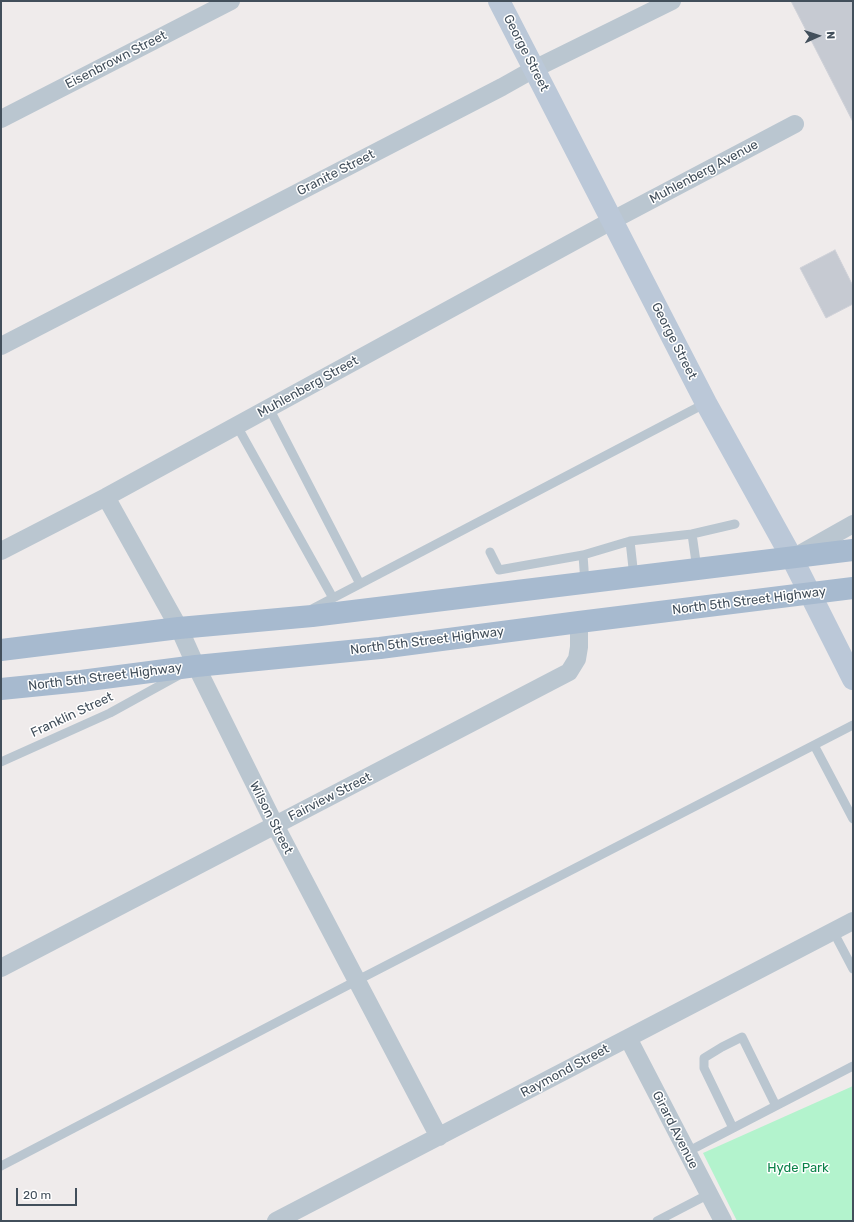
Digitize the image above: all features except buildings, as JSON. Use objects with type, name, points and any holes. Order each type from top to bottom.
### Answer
[{"type":"main road","points":[[1,650],[179,628],[295,618],[521,579],[585,583],[853,550]]},
{"type":"main road","name":"North 5th Street Highway","points":[[1,688],[81,681],[196,666],[380,648],[853,588]]},
{"type":"street","name":"Eisenbrown Street","points":[[1,119],[231,1]]},
{"type":"street","name":"George Street","points":[[499,1],[706,403],[792,558],[853,679]]},
{"type":"street","name":"Granite Street","points":[[1,346],[495,91],[534,69],[672,1]]},
{"type":"street","name":"Muhlenberg Avenue","points":[[613,220],[795,124]]},
{"type":"street","name":"Muhlenberg Street","points":[[1,551],[106,497],[613,220]]},
{"type":"street","name":"Wilson Street","points":[[106,497],[179,628],[196,666],[275,825],[439,1137]]},
{"type":"street","points":[[792,558],[853,524]]},
{"type":"street","name":"Fairview Street","points":[[1,968],[569,672],[577,660],[579,647],[579,622]]},
{"type":"street","name":"Raymond Street","points":[[276,1221],[853,920]]},
{"type":"street","name":"Girard Avenue","points":[[628,1038],[723,1221]]},
{"type":"lane","points":[[295,618],[706,403]]},
{"type":"lane","points":[[269,408],[360,584]]},
{"type":"lane","points":[[237,426],[333,598]]},
{"type":"lane","points":[[490,552],[499,570],[521,579],[583,555],[630,540],[692,534],[734,524]]},
{"type":"lane","points":[[692,534],[697,569]]},
{"type":"lane","points":[[630,540],[634,577]]},
{"type":"lane","points":[[583,555],[585,583]]},
{"type":"lane","name":"Franklin Street","points":[[1,762],[110,713],[196,666]]},
{"type":"lane","points":[[1,1166],[853,725]]},
{"type":"lane","points":[[814,745],[853,819]]},
{"type":"lane","points":[[833,931],[853,969]]},
{"type":"lane","points":[[733,1128],[704,1068],[704,1058],[722,1047],[742,1037],[776,1106]]},
{"type":"lane","points":[[687,1152],[853,1066]]},
{"type":"lane","points":[[657,1221],[709,1194]]},
{"type":"green space","name":"Hyde Park","points":[[853,1086],[853,1221],[737,1221],[703,1153]]}]
